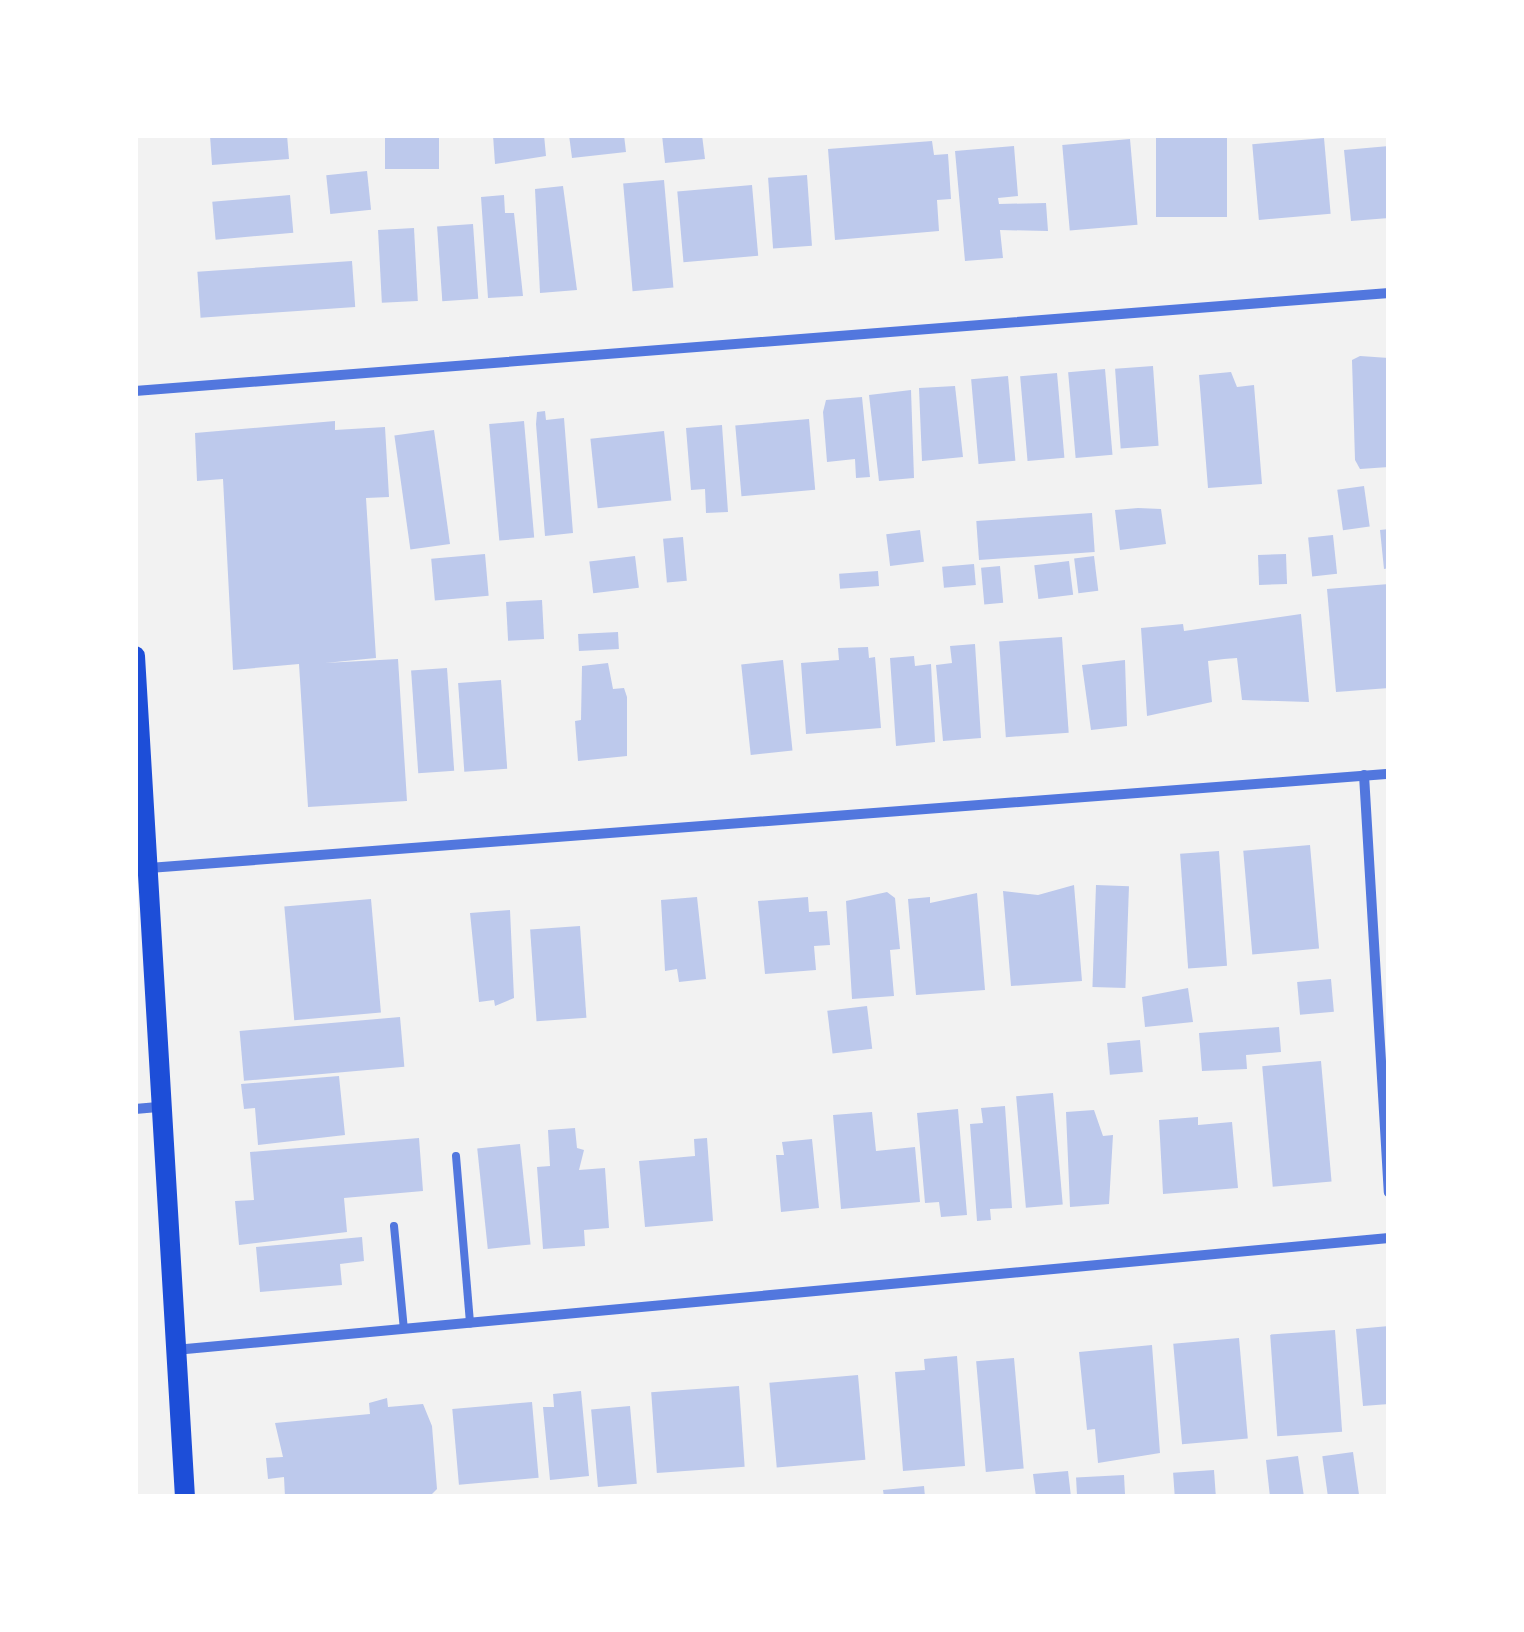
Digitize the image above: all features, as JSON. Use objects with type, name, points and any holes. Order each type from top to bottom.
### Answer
[{"type":"main road","points":[[135,656],[158,1107],[185,1497]]},
{"type":"street","points":[[135,391],[1389,293]]},
{"type":"street","points":[[148,868],[1389,774]]},
{"type":"street","points":[[1364,776],[1389,1192]]},
{"type":"street","points":[[135,1109],[158,1107]]},
{"type":"street","points":[[175,1350],[1389,1238]]},
{"type":"lane","points":[[456,1156],[470,1322]]},
{"type":"lane","points":[[394,1226],[404,1329]]},
{"type":"building","points":[[210,135],[287,135],[289,159],[212,165]]},
{"type":"building","points":[[385,135],[439,135],[439,169],[385,169]]},
{"type":"building","points":[[493,135],[544,135],[546,156],[495,164]]},
{"type":"building","points":[[569,135],[624,135],[626,152],[572,158]]},
{"type":"building","points":[[662,135],[702,135],[705,159],[665,163]]},
{"type":"building","points":[[1156,135],[1227,135],[1227,217],[1156,217]]},
{"type":"building","points":[[1324,138],[1331,214],[1259,220],[1252,144]]},
{"type":"building","points":[[1130,139],[1137,225],[1070,231],[1062,145]]},
{"type":"building","points":[[932,141],[934,155],[948,154],[951,199],[937,200],[939,231],[835,240],[828,149]]},
{"type":"building","points":[[1014,146],[1018,196],[998,198],[999,204],[1046,203],[1048,231],[1000,230],[1003,258],[965,261],[955,151]]},
{"type":"building","points":[[1389,146],[1389,218],[1351,221],[1344,150]]},
{"type":"building","points":[[367,171],[371,210],[330,214],[326,175]]},
{"type":"building","points":[[807,175],[812,246],[773,249],[768,178]]},
{"type":"building","points":[[664,180],[673,288],[633,291],[623,184]]},
{"type":"building","points":[[752,185],[758,256],[683,262],[677,192]]},
{"type":"building","points":[[563,186],[577,290],[540,293],[535,189]]},
{"type":"building","points":[[290,195],[293,233],[216,240],[212,202]]},
{"type":"building","points":[[504,195],[505,213],[514,213],[523,296],[488,298],[481,197]]},
{"type":"building","points":[[473,224],[478,299],[442,301],[437,227]]},
{"type":"building","points":[[414,228],[418,301],[382,303],[378,230]]},
{"type":"building","points":[[352,261],[355,307],[201,318],[197,272]]},
{"type":"building","points":[[1360,356],[1389,358],[1389,467],[1360,469],[1355,460],[1352,360]]},
{"type":"building","points":[[1153,366],[1159,446],[1121,448],[1115,369]]},
{"type":"building","points":[[1105,369],[1112,455],[1076,458],[1068,372]]},
{"type":"building","points":[[1231,372],[1237,387],[1254,385],[1262,484],[1208,488],[1199,375]]},
{"type":"building","points":[[1057,373],[1064,458],[1028,461],[1020,376]]},
{"type":"building","points":[[1008,376],[1015,461],[979,464],[971,379]]},
{"type":"building","points":[[955,386],[963,457],[922,461],[919,388]]},
{"type":"building","points":[[911,390],[914,478],[879,481],[869,395]]},
{"type":"building","points":[[862,397],[870,477],[856,478],[855,459],[827,462],[823,412],[826,400]]},
{"type":"building","points":[[545,411],[546,420],[564,418],[573,533],[545,536],[536,424],[537,412]]},
{"type":"building","points":[[809,419],[815,490],[741,496],[735,425]]},
{"type":"building","points":[[335,421],[335,430],[385,427],[389,497],[366,498],[376,658],[325,663],[398,659],[407,801],[308,807],[299,664],[233,670],[223,479],[197,481],[195,433]]},
{"type":"building","points":[[524,421],[534,538],[499,541],[489,424]]},
{"type":"building","points":[[722,425],[728,512],[706,513],[705,489],[691,490],[686,428]]},
{"type":"building","points":[[434,430],[450,544],[410,549],[394,436]]},
{"type":"building","points":[[664,431],[671,501],[598,508],[590,439]]},
{"type":"building","points":[[1364,486],[1370,527],[1343,530],[1337,490]]},
{"type":"building","points":[[1161,509],[1166,544],[1120,550],[1115,510]]},
{"type":"building","points":[[1092,513],[1095,552],[979,560],[976,521]]},
{"type":"building","points":[[1389,529],[1389,568],[1384,569],[1380,530]]},
{"type":"building","points":[[920,530],[924,562],[890,566],[886,534]]},
{"type":"building","points":[[1333,535],[1337,574],[1312,576],[1308,538]]},
{"type":"building","points":[[683,537],[687,581],[667,583],[663,539]]},
{"type":"building","points":[[485,554],[489,596],[435,601],[431,559]]},
{"type":"building","points":[[1286,554],[1287,584],[1259,585],[1258,555]]},
{"type":"building","points":[[635,556],[639,588],[593,593],[589,562]]},
{"type":"building","points":[[1094,556],[1098,591],[1078,593],[1074,558]]},
{"type":"building","points":[[1069,561],[1073,595],[1038,599],[1034,565]]},
{"type":"building","points":[[974,564],[976,585],[944,588],[942,567]]},
{"type":"building","points":[[1000,566],[1003,603],[984,605],[981,568]]},
{"type":"building","points":[[878,571],[879,586],[840,589],[839,574]]},
{"type":"building","points":[[1389,584],[1389,688],[1336,692],[1327,589]]},
{"type":"building","points":[[542,600],[544,639],[508,641],[506,602]]},
{"type":"building","points":[[1301,614],[1309,702],[1242,700],[1237,658],[1224,659],[1208,661],[1212,702],[1147,716],[1141,628],[1183,624],[1184,631]]},
{"type":"building","points":[[618,632],[619,649],[579,651],[578,634]]},
{"type":"building","points":[[1062,637],[1069,733],[1006,737],[999,641]]},
{"type":"building","points":[[975,644],[981,738],[943,741],[936,665],[952,663],[950,646]]},
{"type":"building","points":[[868,647],[869,658],[875,657],[881,728],[806,734],[801,663],[839,660],[838,648]]},
{"type":"building","points":[[914,656],[915,666],[931,664],[935,742],[896,746],[890,658]]},
{"type":"building","points":[[783,660],[793,751],[751,755],[741,664]]},
{"type":"building","points":[[1125,660],[1127,726],[1091,730],[1082,665]]},
{"type":"building","points":[[608,663],[613,689],[624,688],[627,697],[627,756],[578,761],[575,721],[581,720],[582,666]]},
{"type":"building","points":[[447,668],[454,771],[418,773],[411,671]]},
{"type":"building","points":[[501,680],[507,769],[464,772],[458,683]]},
{"type":"building","points":[[1310,845],[1319,949],[1252,954],[1243,851]]},
{"type":"building","points":[[1219,851],[1227,966],[1188,968],[1180,854]]},
{"type":"building","points":[[1074,885],[1082,981],[1011,986],[1003,891],[1038,895]]},
{"type":"building","points":[[1096,885],[1129,886],[1125,988],[1092,987]]},
{"type":"building","points":[[887,892],[895,898],[900,949],[890,950],[894,996],[852,999],[846,901]]},
{"type":"building","points":[[977,893],[985,990],[916,995],[908,899],[930,897],[930,903]]},
{"type":"building","points":[[697,897],[706,979],[679,982],[677,969],[665,971],[661,900]]},
{"type":"building","points":[[808,897],[809,912],[827,911],[830,945],[814,946],[816,970],[765,974],[758,901]]},
{"type":"building","points":[[371,899],[381,1013],[294,1020],[284,907]]},
{"type":"building","points":[[510,910],[514,998],[495,1006],[494,1000],[479,1002],[470,913]]},
{"type":"building","points":[[580,926],[586,1018],[537,1021],[530,929]]},
{"type":"building","points":[[1331,979],[1334,1012],[1300,1015],[1297,982]]},
{"type":"building","points":[[1188,988],[1193,1022],[1145,1027],[1142,997]]},
{"type":"building","points":[[867,1006],[872,1049],[833,1054],[827,1011]]},
{"type":"building","points":[[400,1017],[404,1067],[244,1081],[240,1031]]},
{"type":"building","points":[[1279,1027],[1281,1052],[1246,1055],[1247,1069],[1202,1071],[1199,1033]]},
{"type":"building","points":[[1140,1040],[1143,1072],[1110,1075],[1107,1043]]},
{"type":"building","points":[[1321,1061],[1332,1182],[1273,1187],[1262,1066]]},
{"type":"building","points":[[339,1076],[345,1135],[258,1145],[255,1108],[244,1109],[241,1084]]},
{"type":"building","points":[[1053,1093],[1063,1205],[1026,1208],[1016,1096]]},
{"type":"building","points":[[1005,1106],[1012,1208],[990,1209],[991,1220],[977,1221],[970,1124],[983,1123],[981,1108]]},
{"type":"building","points":[[958,1109],[967,1215],[941,1217],[939,1202],[925,1203],[917,1113]]},
{"type":"building","points":[[1094,1110],[1103,1136],[1113,1135],[1109,1204],[1070,1207],[1066,1112]]},
{"type":"building","points":[[872,1112],[876,1151],[915,1147],[920,1202],[841,1209],[833,1115]]},
{"type":"building","points":[[1198,1117],[1198,1125],[1232,1122],[1238,1188],[1163,1194],[1159,1120]]},
{"type":"building","points":[[575,1128],[577,1148],[584,1150],[579,1170],[605,1168],[609,1228],[584,1230],[585,1246],[543,1249],[537,1167],[550,1166],[548,1130]]},
{"type":"building","points":[[419,1138],[423,1191],[344,1198],[347,1232],[239,1245],[235,1201],[254,1200],[250,1152]]},
{"type":"building","points":[[707,1138],[713,1221],[645,1227],[639,1161],[695,1156],[694,1139]]},
{"type":"building","points":[[812,1139],[819,1208],[781,1212],[776,1155],[784,1155],[782,1142]]},
{"type":"building","points":[[520,1144],[531,1244],[488,1249],[477,1148]]},
{"type":"building","points":[[362,1237],[364,1261],[340,1264],[342,1285],[260,1292],[256,1247]]},
{"type":"building","points":[[1389,1326],[1389,1404],[1363,1406],[1356,1329]]},
{"type":"building","points":[[1335,1330],[1342,1432],[1277,1436],[1270,1335]]},
{"type":"building","points":[[1239,1338],[1248,1439],[1182,1444],[1173,1344]]},
{"type":"building","points":[[1152,1345],[1160,1453],[1098,1463],[1095,1429],[1087,1430],[1079,1352]]},
{"type":"building","points":[[957,1356],[965,1466],[903,1471],[895,1372],[925,1370],[924,1359]]},
{"type":"building","points":[[1014,1358],[1024,1469],[986,1472],[976,1361]]},
{"type":"building","points":[[858,1375],[865,1460],[777,1467],[769,1383]]},
{"type":"building","points":[[739,1386],[745,1467],[657,1473],[651,1392]]},
{"type":"building","points":[[581,1391],[589,1476],[550,1480],[543,1407],[554,1407],[553,1394]]},
{"type":"building","points":[[387,1398],[388,1407],[423,1404],[432,1426],[437,1489],[429,1497],[285,1497],[284,1477],[268,1479],[266,1458],[283,1457],[275,1423],[370,1414],[369,1403]]},
{"type":"building","points":[[532,1402],[539,1478],[459,1485],[452,1409]]},
{"type":"building","points":[[630,1406],[637,1484],[598,1487],[591,1409]]},
{"type":"building","points":[[1353,1452],[1359,1497],[1328,1497],[1322,1456]]},
{"type":"building","points":[[1298,1456],[1304,1497],[1270,1497],[1266,1460]]},
{"type":"building","points":[[1214,1470],[1216,1497],[1175,1497],[1173,1473]]},
{"type":"building","points":[[1068,1471],[1071,1497],[1036,1497],[1033,1474]]},
{"type":"building","points":[[1124,1475],[1125,1497],[1077,1497],[1076,1478]]},
{"type":"building","points":[[924,1486],[925,1497],[884,1497],[883,1490]]}]
